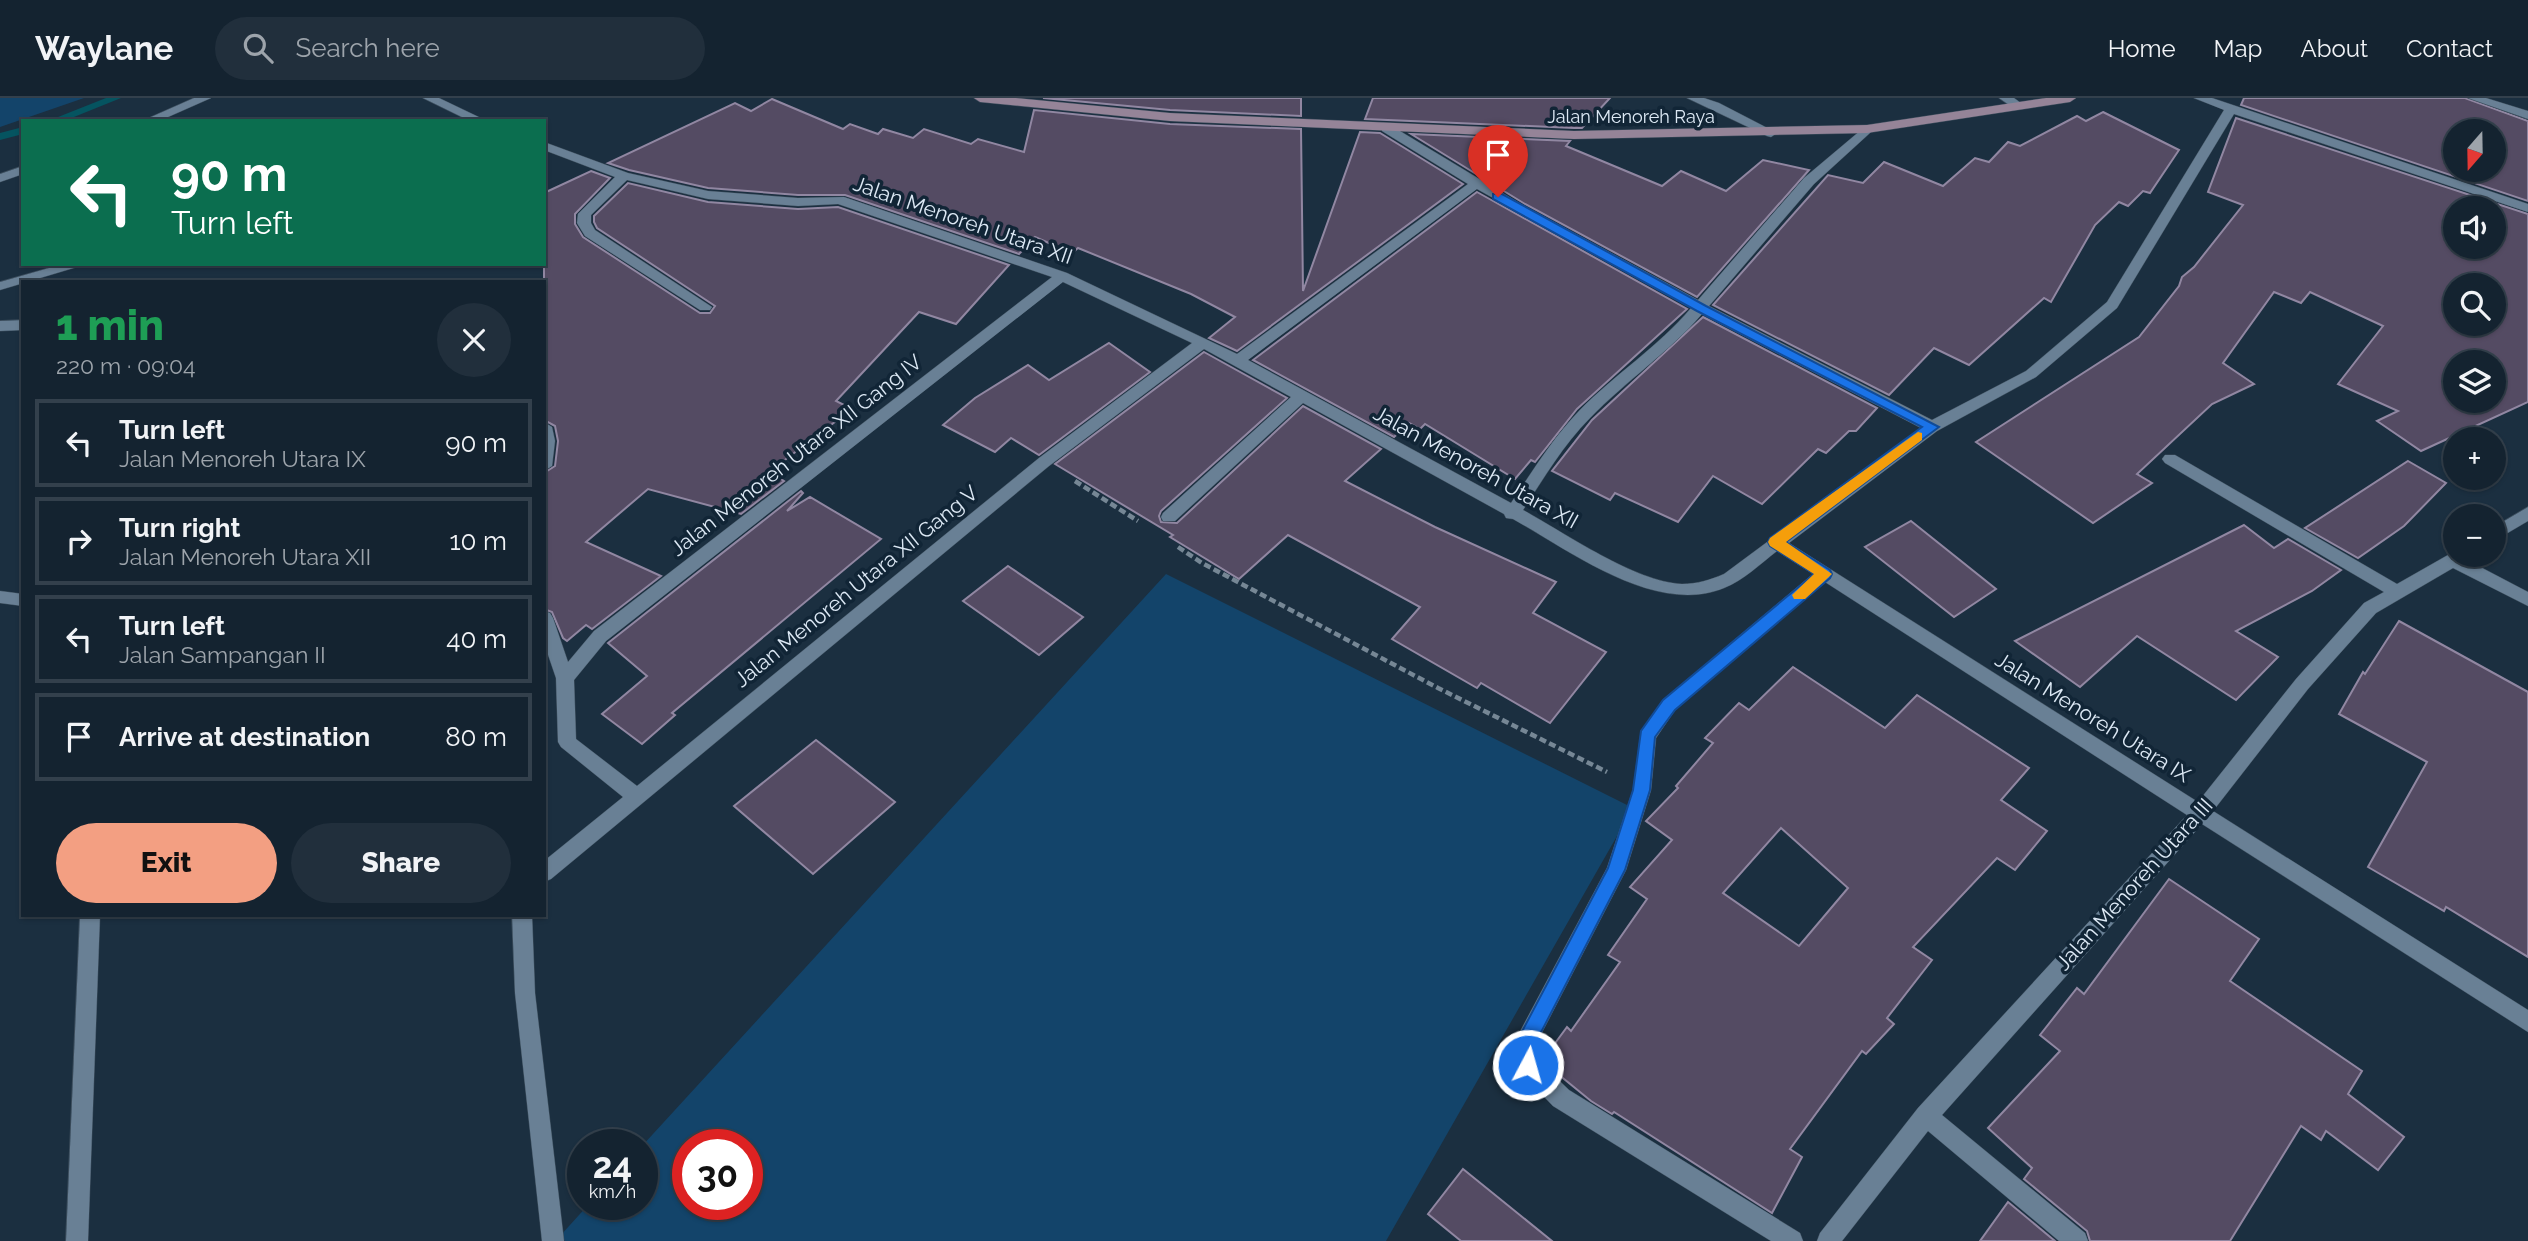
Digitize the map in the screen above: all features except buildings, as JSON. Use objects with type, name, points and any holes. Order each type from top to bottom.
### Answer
[{"type":"main road","name":"Jalan Menoreh Raya","points":[[980,98],[1170,117],[1574,135],[1867,129],[2070,98]]},
{"type":"street","points":[[153,119],[205,98]]},
{"type":"street","points":[[429,98],[476,119]]},
{"type":"street","points":[[1693,98],[1770,133]]},
{"type":"street","points":[[2005,98],[2020,106]]},
{"type":"street","points":[[2200,98],[2528,208]]},
{"type":"street","points":[[2474,98],[2528,115]]},
{"type":"street","name":"Jalan Menoreh Utara XII","points":[[546,147],[624,176],[708,195],[798,202],[839,200],[1062,276],[1203,342],[1512,514],[1628,575],[1659,588],[1708,590],[1730,578],[1932,427],[2031,374],[2112,305],[2231,108]]},
{"type":"street","points":[[1386,128],[1475,184],[1701,309],[1932,427]]},
{"type":"street","points":[[1512,514],[1555,449],[1585,414],[1676,335],[1809,181],[1867,129]]},
{"type":"street","points":[[0,178],[21,171]]},
{"type":"street","points":[[624,176],[585,214],[584,223],[590,233],[705,307]]},
{"type":"street","points":[[1238,361],[1290,319],[1380,252],[1432,219],[1475,184]]},
{"type":"street","points":[[22,280],[73,266]]},
{"type":"street","name":"Jalan Menoreh Utara XII Gang IV","points":[[565,678],[600,636],[1062,276]]},
{"type":"street","points":[[0,286],[21,280]]},
{"type":"street","points":[[0,326],[21,326]]},
{"type":"street","name":"Jalan Menoreh Utara XII Gang V","points":[[546,871],[1044,462],[1203,342]]},
{"type":"street","points":[[1169,517],[1301,397]]},
{"type":"street","points":[[2170,458],[2397,592]]},
{"type":"street","points":[[2506,527],[2528,513]]},
{"type":"street","name":"Jalan Menoreh Utara IX","points":[[1775,542],[2528,1022]]},
{"type":"street","name":"Jalan Menoreh Utara III","points":[[1828,1241],[1926,1116],[2201,812],[2302,684],[2370,608],[2443,566]]},
{"type":"street","points":[[2473,567],[2528,600]]},
{"type":"street","points":[[1792,1241],[1561,1098],[1528,1065],[1526,1041],[1616,870],[1642,790],[1647,736],[1669,705],[1825,574]]},
{"type":"street","points":[[0,597],[21,600]]},
{"type":"street","points":[[546,624],[565,678],[568,742],[636,796]]},
{"type":"street","points":[[77,1241],[90,917]]},
{"type":"street","points":[[522,917],[525,993],[553,1241]]},
{"type":"street","points":[[1926,1116],[2077,1241]]},
{"type":"path","points":[[1044,462],[1147,527]]},
{"type":"path","points":[[1169,542],[1202,563],[1426,682],[1642,790]]},
{"type":"shaded area","points":[[0,98],[84,98],[21,119],[0,127]]},
{"type":"shaded area","points":[[1166,574],[1633,808],[1386,1241],[565,1241],[560,1236],[574,1220],[658,1220],[658,1129]]},
{"type":"waterway","points":[[58,119],[116,98]]},
{"type":"waterway","points":[[0,137],[21,131]]},
{"type":"slow traffic","points":[[1800,595],[1825,574],[1775,542],[1918,437]]},
{"type":"route","points":[[1498,197],[1701,309],[1932,427],[1775,542],[1825,574],[1669,705],[1647,736],[1642,790],[1616,870],[1526,1041],[1528,1065]]}]
